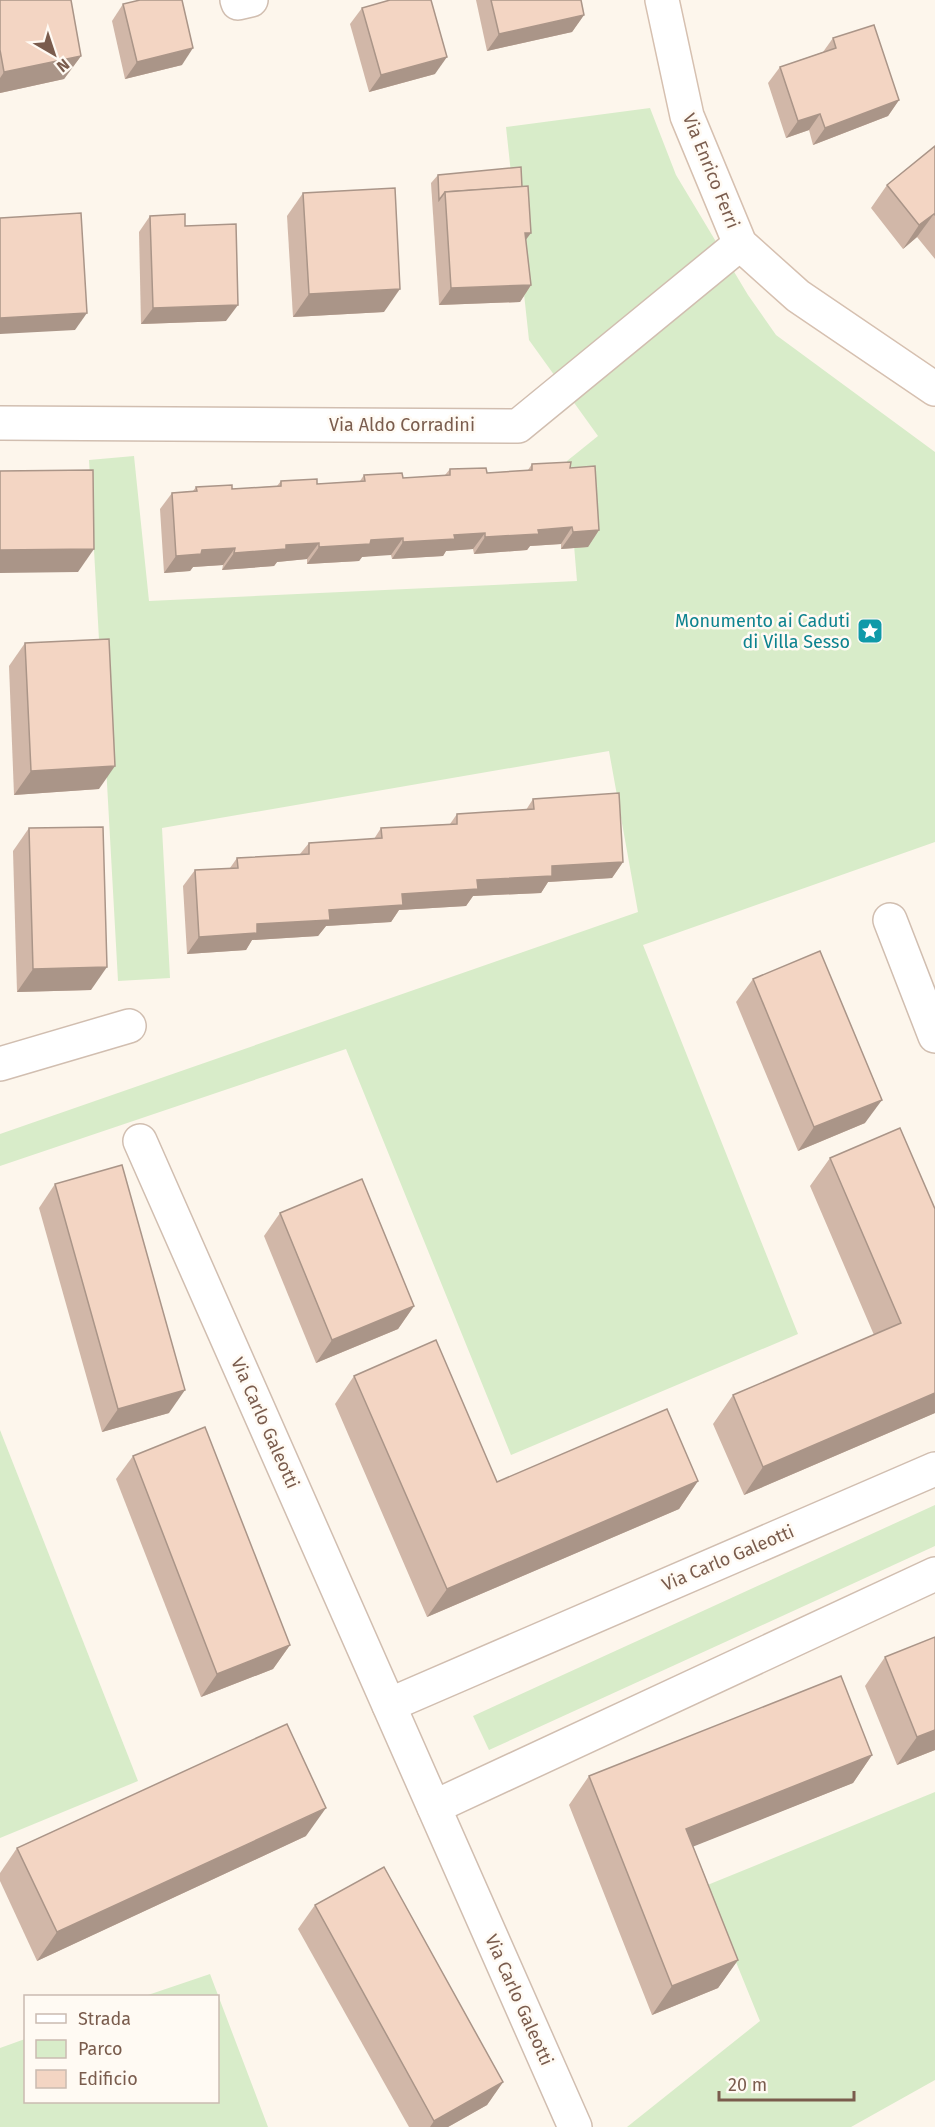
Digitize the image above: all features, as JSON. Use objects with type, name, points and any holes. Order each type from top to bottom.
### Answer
[{"type":"street","points":[[237,0],[238,3],[251,0]]},
{"type":"street","name":"Via Enrico Ferri","points":[[662,0],[687,116],[740,244],[798,296],[935,389]]},
{"type":"street","name":"Via Aldo Corradini","points":[[0,423],[518,426],[740,244]]},
{"type":"street","points":[[890,920],[935,1036]]},
{"type":"street","points":[[0,1064],[129,1026]]},
{"type":"street","name":"Via Carlo Galeotti","points":[[140,1141],[575,2127]]},
{"type":"street","name":"Via Carlo Galeotti","points":[[389,1705],[935,1469]]},
{"type":"street","points":[[434,1808],[935,1574]]},
{"type":"green space","points":[[650,108],[676,175],[748,295],[776,335],[935,452],[935,842],[643,945],[798,1334],[511,1455],[346,1049],[0,1166],[0,1134],[638,912],[609,751],[162,828],[170,978],[118,981],[89,460],[134,456],[149,601],[577,581],[567,461],[598,436],[529,340],[506,127]]},
{"type":"green space","points":[[0,1430],[138,1781],[0,1838]]},
{"type":"green space","points":[[935,1505],[935,1546],[489,1750],[473,1716]]},
{"type":"green space","points":[[935,1792],[935,2080],[851,2127],[627,2127],[760,2021],[705,1886]]},
{"type":"green space","points":[[210,1974],[218,1995],[148,1995]]},
{"type":"green space","points":[[219,1998],[268,2127],[0,2127],[0,2048],[24,2039],[24,2103],[219,2103]]},
{"type":"building","points":[[0,0],[71,0],[81,56],[4,72],[0,50]]},
{"type":"building","points":[[140,0],[182,0],[193,48],[137,62],[123,4]]},
{"type":"building","points":[[390,0],[431,0],[447,57],[381,75],[362,8]]},
{"type":"building","points":[[491,0],[581,0],[584,15],[499,34]]},
{"type":"building","points":[[874,25],[899,100],[825,128],[820,114],[798,121],[780,67],[836,48],[833,38]]},
{"type":"building","points":[[935,146],[935,215],[919,225],[887,185]]},
{"type":"building","points":[[521,167],[522,187],[445,192],[439,200],[438,175]]},
{"type":"building","points":[[528,186],[531,233],[525,233],[531,285],[451,288],[445,192]]},
{"type":"building","points":[[395,188],[400,289],[309,294],[303,193]]},
{"type":"building","points":[[81,213],[87,313],[0,318],[0,218]]},
{"type":"building","points":[[185,214],[185,226],[236,224],[238,305],[153,308],[150,216]]},
{"type":"building","points":[[571,462],[570,468],[595,466],[599,530],[573,532],[572,527],[538,530],[539,534],[485,537],[485,533],[454,535],[455,539],[403,542],[403,538],[371,540],[370,544],[319,547],[319,543],[286,545],[286,549],[234,553],[235,548],[202,550],[201,554],[176,556],[172,493],[197,491],[196,487],[232,485],[232,489],[281,486],[281,481],[317,479],[317,484],[365,481],[364,475],[402,473],[403,478],[450,475],[450,469],[486,468],[487,473],[532,470],[532,464]]},
{"type":"building","points":[[93,470],[94,549],[0,550],[0,471]]},
{"type":"building","points":[[109,639],[115,766],[31,771],[25,643]]},
{"type":"building","points":[[619,793],[623,862],[552,866],[552,876],[477,880],[478,889],[402,894],[403,905],[329,910],[330,920],[257,924],[257,933],[199,937],[195,870],[238,868],[237,858],[309,854],[309,843],[382,838],[381,828],[457,824],[457,814],[534,809],[533,799]]},
{"type":"building","points":[[103,827],[107,967],[33,969],[29,828]]},
{"type":"building","points":[[820,951],[882,1100],[814,1127],[753,979]]},
{"type":"building","points":[[900,1128],[935,1209],[935,1393],[763,1467],[733,1395],[901,1323],[830,1158]]},
{"type":"building","points":[[122,1165],[185,1390],[118,1409],[55,1184]]},
{"type":"building","points":[[362,1179],[414,1306],[332,1340],[280,1213]]},
{"type":"building","points":[[436,1340],[497,1482],[667,1409],[698,1481],[447,1589],[354,1376]]},
{"type":"building","points":[[205,1427],[290,1645],[217,1674],[133,1456]]},
{"type":"building","points":[[935,1637],[935,1730],[917,1737],[885,1657]]},
{"type":"building","points":[[841,1676],[872,1755],[686,1829],[738,1960],[672,1986],[589,1776]]},
{"type":"building","points":[[287,1724],[326,1808],[57,1932],[17,1848]]},
{"type":"building","points":[[384,1867],[503,2082],[434,2121],[315,1905]]},
{"type":"place","name":"Monumento ai Caduti di Villa Sesso","points":[[870,631]]}]
